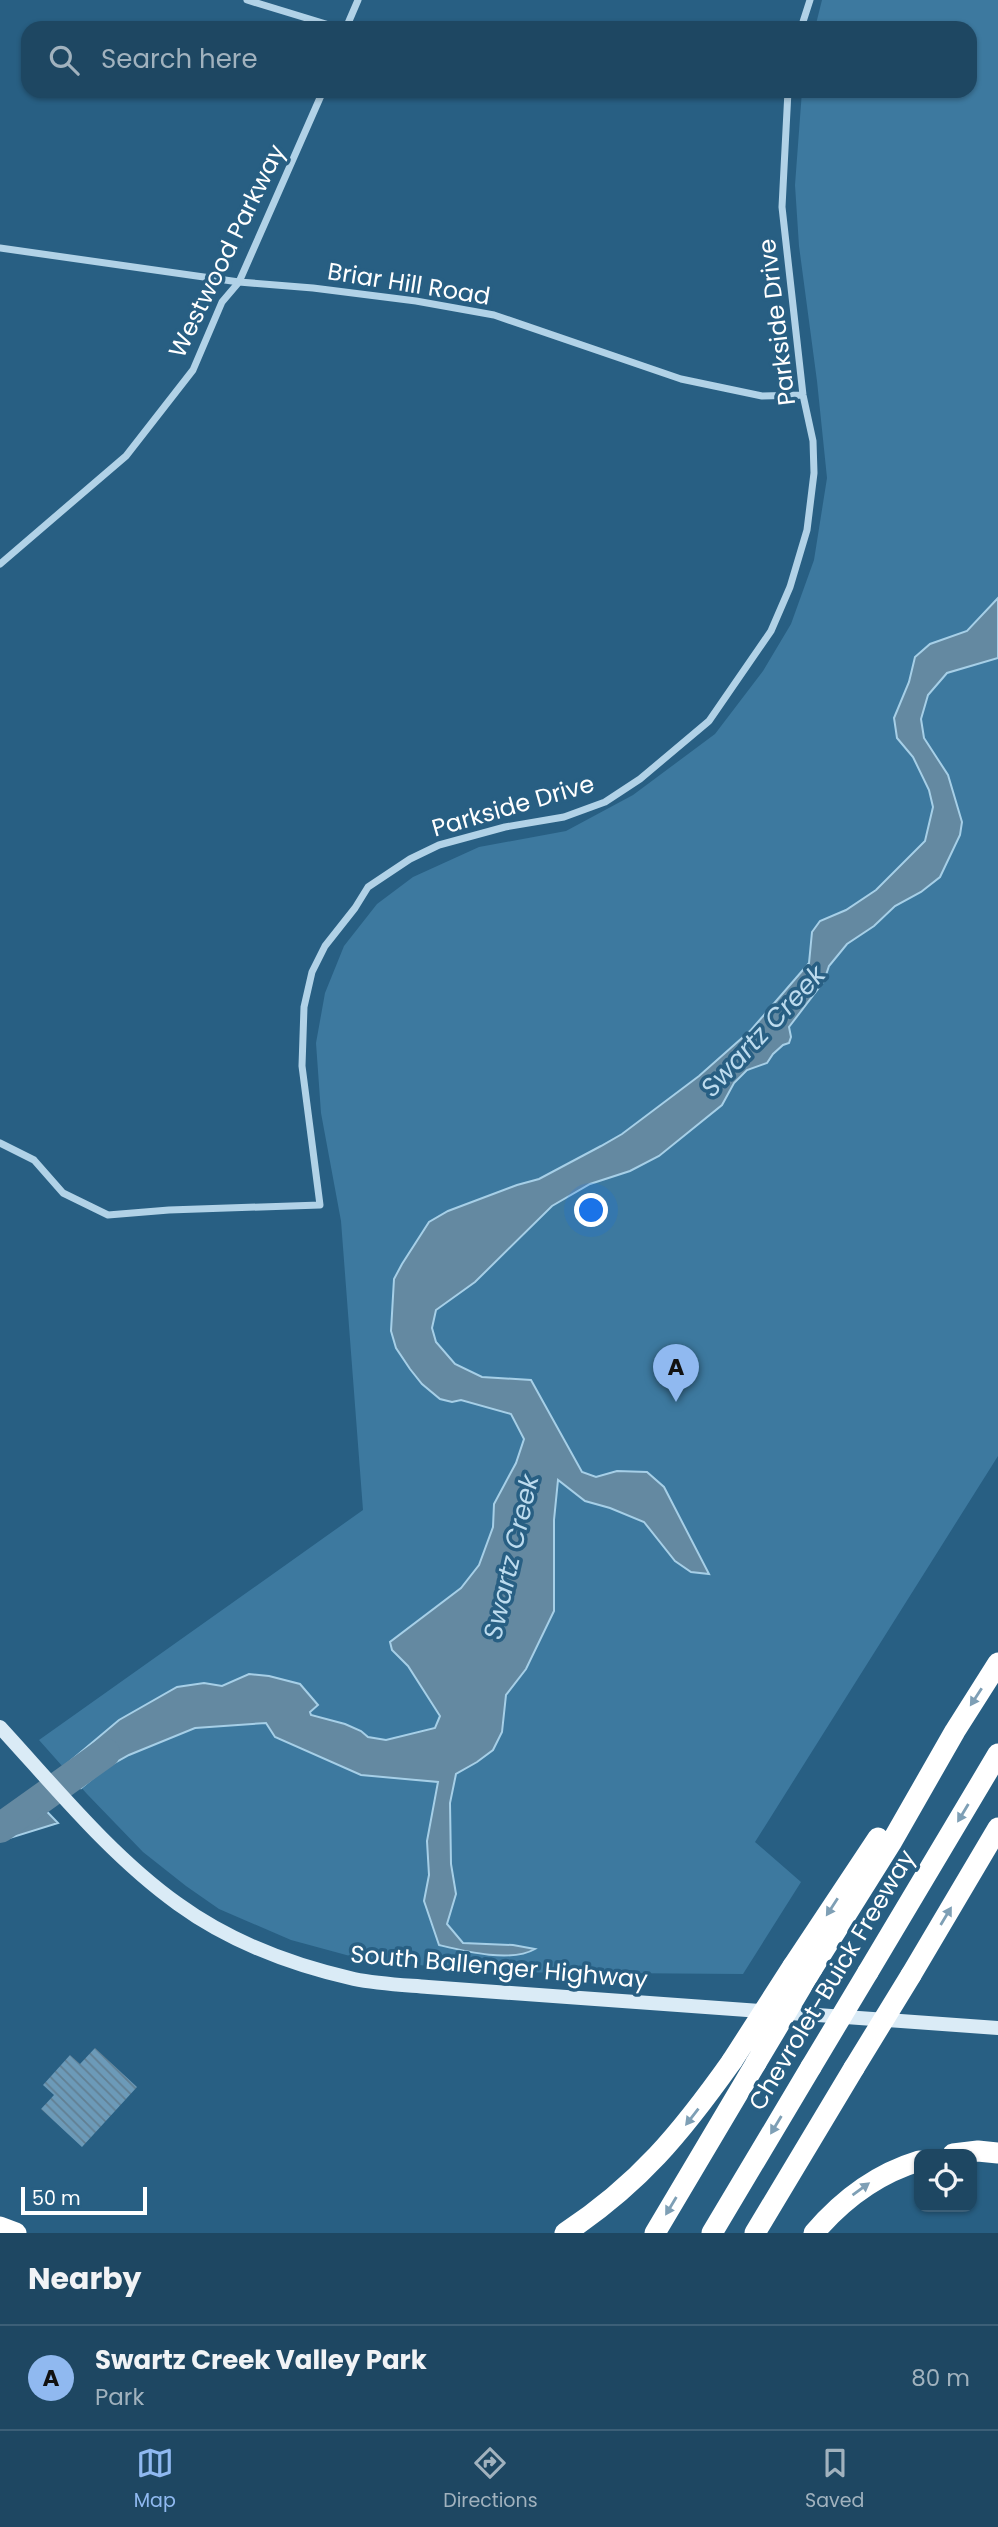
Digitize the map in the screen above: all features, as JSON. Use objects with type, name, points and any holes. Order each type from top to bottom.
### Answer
[{"type":"highway","points":[[655,2233],[756,2063],[803,1968],[890,1820],[955,1731],[998,1663]]},
{"type":"highway","name":"Chevrolet-Buick Freeway","points":[[712,2233],[998,1755]]},
{"type":"highway","points":[[755,2233],[998,1828]]},
{"type":"highway","points":[[565,2233],[594,2214],[666,2148],[803,1968]]},
{"type":"highway","points":[[977,2151],[998,2153]]},
{"type":"highway","points":[[814,2233],[842,2204],[866,2185],[914,2163]]},
{"type":"highway","points":[[0,2227],[16,2233]]},
{"type":"street","points":[[247,0],[316,21]]},
{"type":"street","points":[[349,21],[358,0]]},
{"type":"street","points":[[803,21],[810,0]]},
{"type":"street","name":"Westwood Parkway","points":[[0,564],[126,456],[193,370],[222,302],[239,282],[320,98]]},
{"type":"street","name":"Parkside Drive","points":[[0,1143],[34,1160],[63,1193],[108,1215],[169,1210],[320,1205],[302,1066],[304,1007],[312,972],[325,946],[368,887],[410,859],[439,845],[505,827],[564,817],[605,803],[640,779],[709,721],[771,631],[790,587],[802,548],[812,499],[813,441],[803,395],[782,207],[788,98]]},
{"type":"street","name":"Briar Hill Road","points":[[0,248],[239,282],[351,293],[494,315],[681,379],[762,396],[803,395]]},
{"type":"street","name":"South Ballenger Highway","points":[[0,1727],[138,1871],[178,1904],[233,1938],[302,1965],[355,1979],[428,1987],[998,2028]]},
{"type":"shaded area","points":[[822,0],[998,0],[998,1456],[755,1842],[801,1882],[743,1974],[487,1972],[361,1959],[291,1940],[219,1909],[143,1852],[39,1740],[363,1510],[341,1221],[321,1113],[316,1043],[325,993],[344,946],[377,904],[413,877],[479,847],[566,831],[633,795],[715,734],[763,671],[791,624],[814,560],[827,478],[799,246],[795,185],[801,98],[977,98],[977,21],[817,21]]},
{"type":"water","points":[[998,598],[998,658],[947,673],[928,695],[921,719],[924,738],[948,775],[962,822],[960,835],[940,877],[921,892],[895,906],[874,926],[847,944],[829,966],[824,981],[789,1027],[789,1043],[773,1054],[767,1063],[747,1070],[734,1083],[722,1105],[659,1156],[630,1171],[590,1184],[552,1206],[475,1282],[436,1310],[432,1328],[436,1342],[455,1364],[482,1377],[531,1380],[582,1472],[596,1477],[617,1471],[647,1472],[664,1487],[709,1574],[691,1572],[675,1561],[644,1522],[585,1501],[558,1480],[554,1520],[554,1611],[526,1669],[506,1695],[502,1732],[493,1750],[456,1774],[450,1803],[451,1864],[456,1894],[447,1924],[463,1943],[513,1945],[535,1949],[525,1953],[501,1955],[474,1953],[439,1945],[424,1901],[429,1875],[427,1841],[438,1782],[361,1775],[275,1737],[266,1723],[195,1728],[129,1755],[104,1769],[81,1788],[63,1767],[119,1720],[177,1687],[204,1683],[222,1686],[249,1674],[300,1684],[318,1705],[310,1712],[311,1715],[345,1724],[368,1737],[386,1740],[435,1728],[440,1716],[408,1666],[392,1650],[390,1642],[461,1588],[479,1565],[493,1527],[494,1504],[516,1463],[524,1439],[511,1414],[461,1400],[452,1402],[440,1399],[422,1384],[396,1348],[391,1331],[394,1279],[429,1222],[448,1211],[539,1179],[601,1146],[622,1134],[699,1076],[751,1030],[809,963],[812,932],[820,921],[846,910],[876,890],[925,841],[933,807],[929,790],[913,757],[897,738],[894,718],[909,682],[915,657],[930,644],[967,631]]},
{"type":"water","points":[[30,1794],[58,1823],[0,1841],[0,1812]]},
{"type":"building","points":[[95,2048],[137,2087],[82,2147],[41,2109],[54,2095],[43,2085],[70,2055],[80,2064]]},
{"type":"waterway","name":"Swartz Creek","points":[[0,1828],[105,1753]]},
{"type":"place","name":"Swartz Creek Valley Park","points":[[676,1402]]}]
